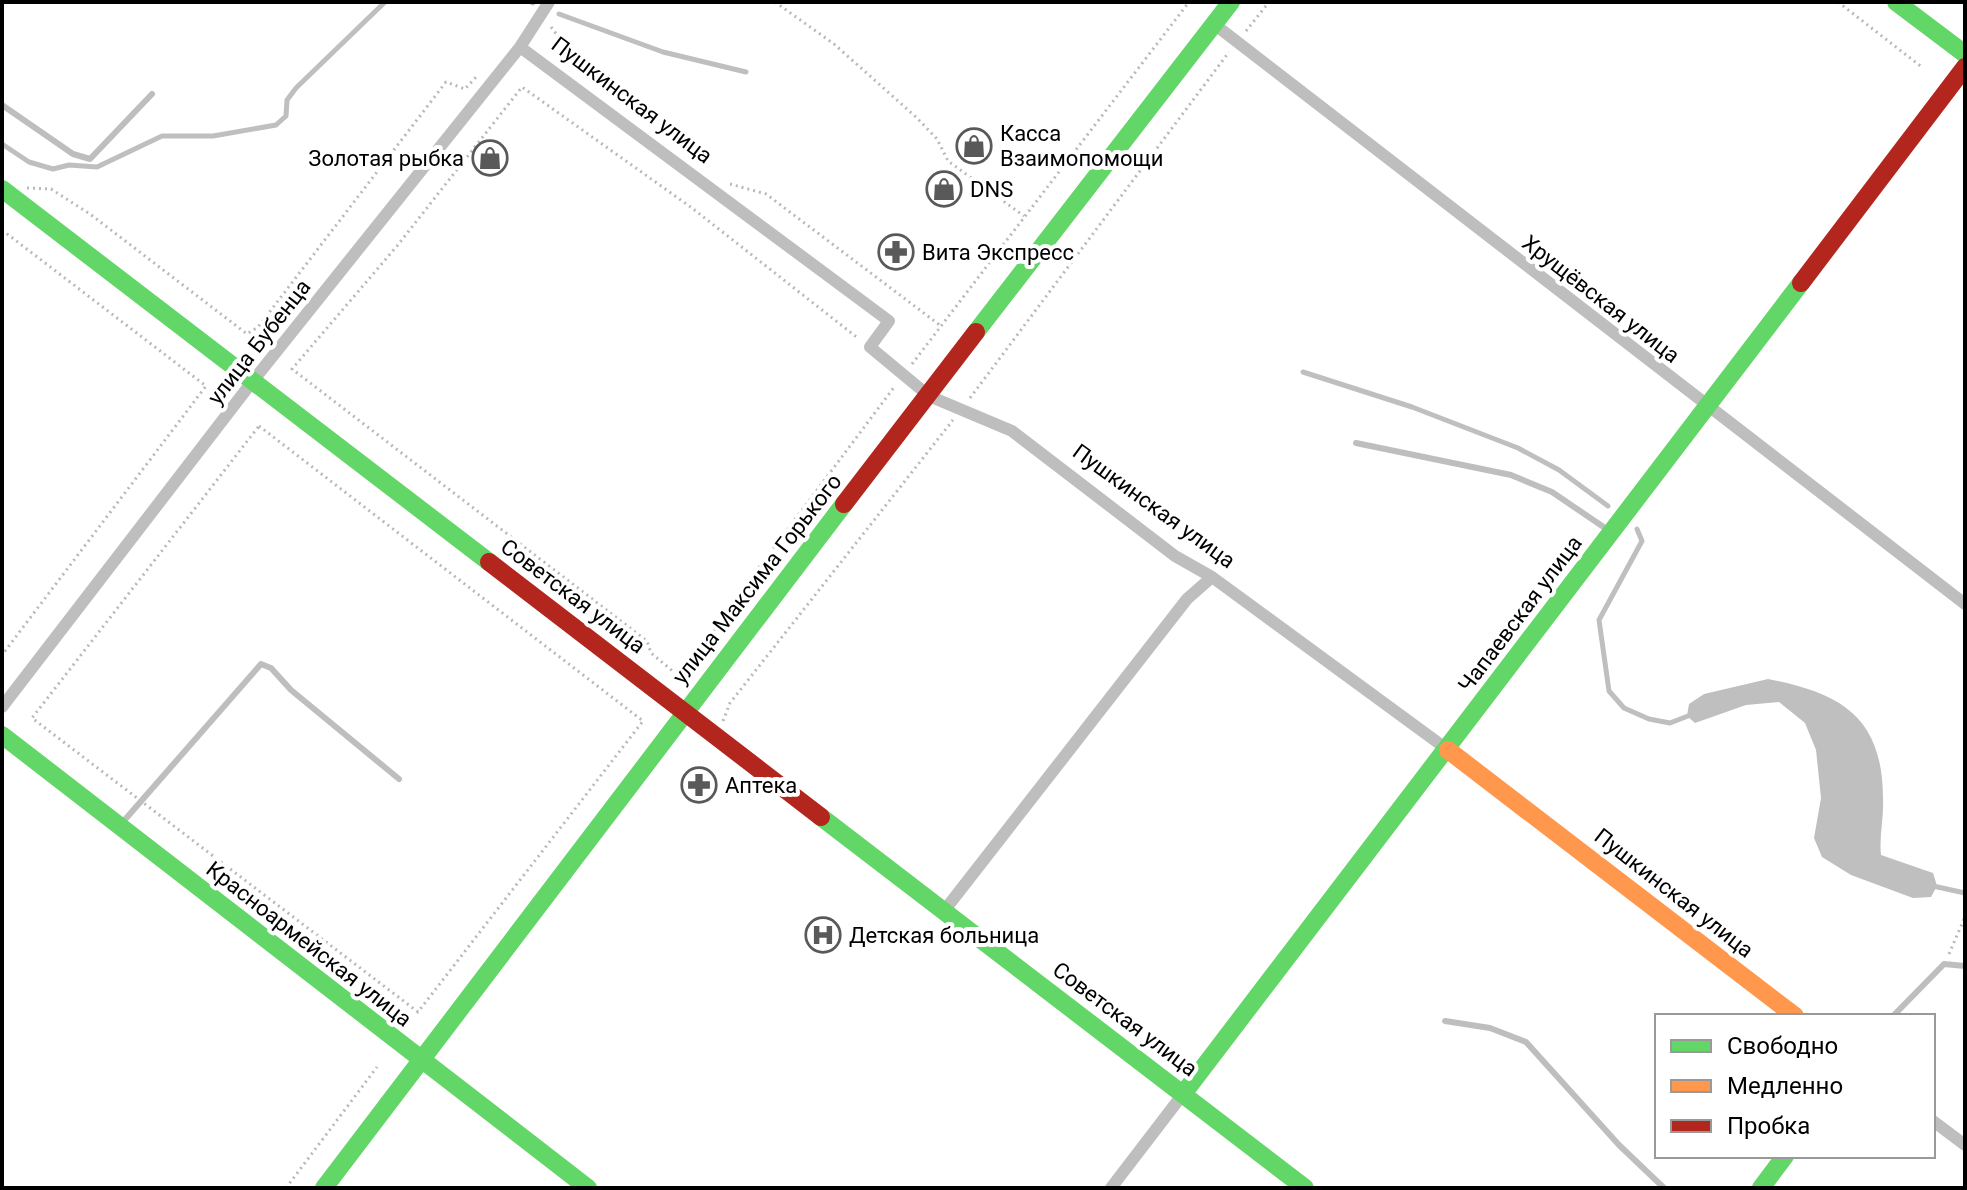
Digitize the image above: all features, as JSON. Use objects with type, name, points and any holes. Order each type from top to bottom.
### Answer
[{"type":"main road","name":"улица Максима Горького","points":[[324,1188],[684,711],[1231,2]]},
{"type":"main road","points":[[1896,2],[1965,54]]},
{"type":"main road","name":"Чапаевская улица","points":[[1183,1094],[1448,750],[1965,67]]},
{"type":"main road","name":"Советская улица","points":[[9,188],[252,382],[1305,1188]]},
{"type":"main road","name":"Красноармейская улица","points":[[2,735],[588,1188]]},
{"type":"main road","name":"Пушкинская улица","points":[[1448,750],[1792,1014]]},
{"type":"main road","points":[[1761,1188],[1784,1158]]},
{"type":"street","name":"улица Бубенца","points":[[2,707],[252,382],[520,47],[549,2]]},
{"type":"street","name":"Хрущёвская улица","points":[[1214,24],[1965,604]]},
{"type":"street","name":"Пушкинская улица","points":[[520,47],[889,321],[870,347],[929,396],[1012,431],[1175,556],[1212,577],[1448,750]]},
{"type":"street","points":[[944,911],[1187,599],[1212,577]]},
{"type":"street","name":"Чапаевская улица","points":[[1111,1188],[1183,1094]]},
{"type":"street","points":[[1935,1122],[1965,1145]]},
{"type":"lane","points":[[2,105],[73,154],[90,159],[152,94]]},
{"type":"lane","points":[[1356,443],[1511,475],[1552,492],[1611,532]]},
{"type":"lane","points":[[120,826],[261,664],[271,668],[291,690],[399,779]]},
{"type":"lane","points":[[1895,1014],[1944,964],[1965,966]]},
{"type":"lane","points":[[1445,1021],[1490,1028],[1526,1042],[1619,1145],[1664,1188]]},
{"type":"path","points":[[775,2],[834,44],[916,117],[937,139],[948,161],[1025,217]]},
{"type":"path","points":[[715,643],[715,626],[1189,2]]},
{"type":"path","points":[[714,734],[729,713],[730,703],[961,410],[1269,2]]},
{"type":"path","points":[[1838,2],[1923,68]]},
{"type":"path","points":[[546,19],[559,41],[597,86]]},
{"type":"path","points":[[9,188],[51,189],[90,214],[247,334],[258,327],[446,82],[465,89],[484,69]]},
{"type":"path","points":[[697,667],[688,679],[678,679],[651,653],[647,641],[292,369],[397,246],[522,87],[692,208],[870,347]]},
{"type":"path","points":[[730,184],[766,194],[941,326]]},
{"type":"path","points":[[2,230],[206,386],[2,655]]},
{"type":"path","points":[[418,1012],[643,721]]},
{"type":"path","points":[[1944,964],[1965,917]]},
{"type":"path","points":[[286,1188],[377,1067]]},
{"type":"shaded area","points":[[1768,679],[1817,692],[1853,714],[1866,729],[1881,771],[1881,855],[1933,873],[1937,886],[1931,897],[1913,898],[1851,875],[1822,857],[1814,838],[1821,798],[1816,750],[1805,723],[1779,702],[1746,705],[1695,723],[1687,716],[1689,704],[1704,694]]},
{"type":"waterway","points":[[2,144],[29,162],[53,169],[69,165],[97,167],[162,136],[213,136],[276,125],[286,116],[287,100],[296,88],[385,2]]},
{"type":"waterway","points":[[559,14],[663,52],[746,72]]},
{"type":"waterway","points":[[1303,372],[1412,407],[1518,448],[1559,470],[1608,506]]},
{"type":"waterway","points":[[1637,529],[1642,541],[1599,620],[1609,691],[1624,708],[1649,719],[1670,723],[1693,714]]},
{"type":"waterway","points":[[1933,886],[1965,893]]},
{"type":"traffic: fast","points":[[976,332],[1231,2]]},
{"type":"traffic: fast","points":[[1896,2],[1965,54]]},
{"type":"traffic: fast","points":[[2,189],[489,562]]},
{"type":"traffic: fast","points":[[1183,1094],[1801,283]]},
{"type":"traffic: fast","points":[[324,1188],[844,504]]},
{"type":"traffic: fast","points":[[2,735],[588,1188]]},
{"type":"traffic: fast","points":[[821,817],[1305,1188]]},
{"type":"traffic: fast","points":[[1761,1188],[1784,1158]]},
{"type":"traffic: slow","points":[[1448,750],[1792,1014]]},
{"type":"traffic: jam","points":[[1801,283],[1965,67]]},
{"type":"traffic: jam","points":[[844,504],[976,332]]},
{"type":"traffic: jam","points":[[489,562],[821,817]]},
{"type":"place","name":"Касса Взаимопомощи","points":[[974,146]]},
{"type":"place","name":"Золотая рыбка","points":[[490,158]]},
{"type":"place","name":"DNS","points":[[944,189]]},
{"type":"place","name":"Вита Экспресс","points":[[896,252]]},
{"type":"place","name":"Аптека","points":[[699,785]]},
{"type":"place","name":"Детская больница","points":[[823,935]]}]
